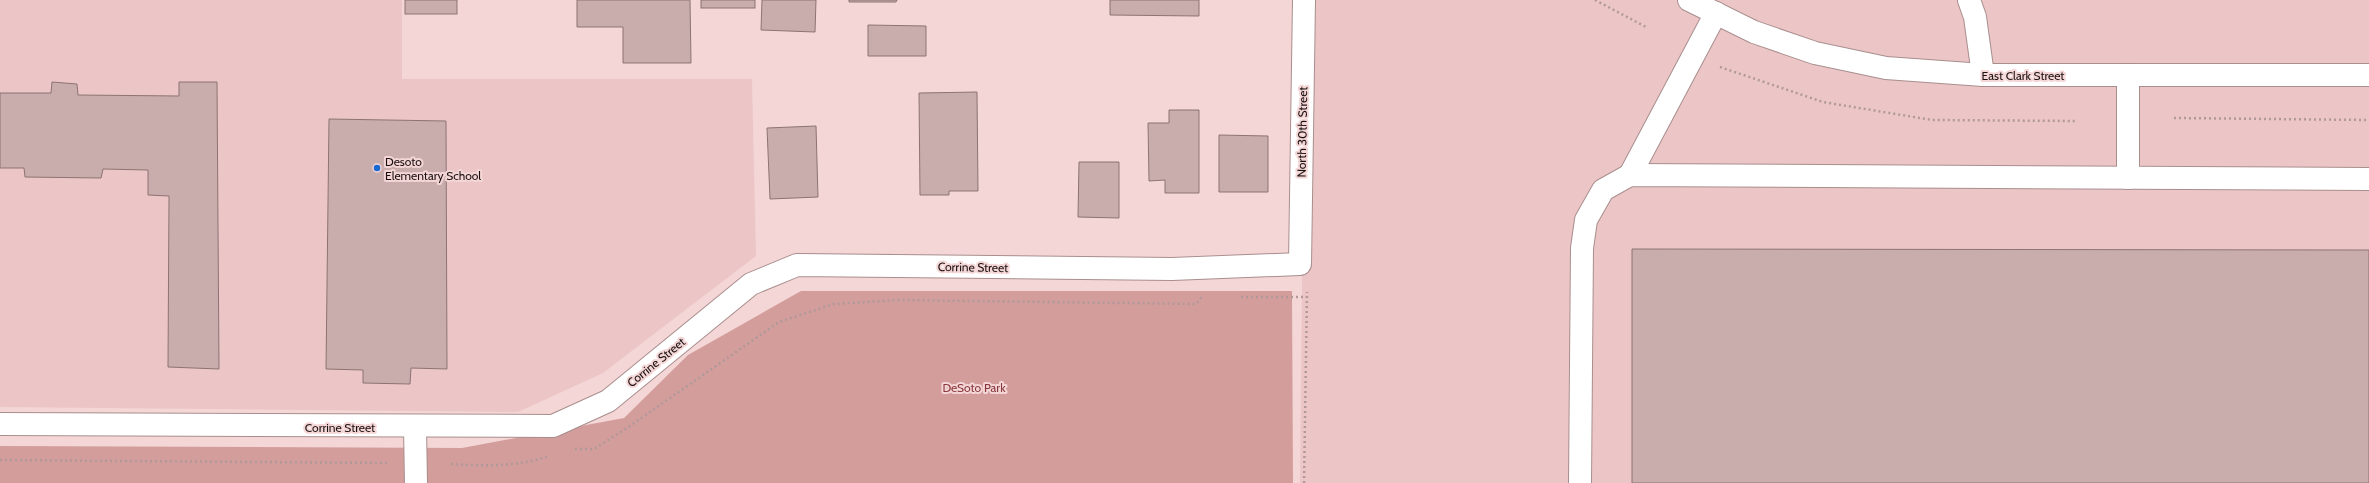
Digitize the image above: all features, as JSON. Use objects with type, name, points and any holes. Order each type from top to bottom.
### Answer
[{"type":"street","name":"North 30th Street","points":[[1300,264],[1304,0]]},
{"type":"street","name":"East Clark Street","points":[[1689,0],[1754,32],[1815,53],[1886,68],[1983,75],[2369,75]]},
{"type":"street","points":[[1969,0],[1975,17],[1983,75]]},
{"type":"street","points":[[1630,175],[1716,13]]},
{"type":"street","points":[[2128,75],[2128,178]]},
{"type":"street","points":[[1580,483],[1582,248],[1586,220],[1604,190],[1630,175],[2369,179]]},
{"type":"street","name":"Corrine Street","points":[[0,424],[415,427],[553,426],[608,401],[751,284],[797,265],[1172,268],[1300,264]]},
{"type":"street","points":[[415,427],[416,483]]},
{"type":"path","points":[[1595,0],[1646,27]]},
{"type":"path","points":[[1720,67],[1823,102],[1932,120],[2076,121]]},
{"type":"path","points":[[2174,118],[2369,120]]},
{"type":"path","points":[[1300,264],[1307,288],[1304,483]]},
{"type":"path","points":[[569,449],[594,449],[627,428],[778,322],[834,304],[898,300],[1196,304],[1201,297],[1209,297]]},
{"type":"path","points":[[1239,297],[1307,297]]},
{"type":"path","points":[[451,464],[489,466],[531,462],[556,453]]},
{"type":"path","points":[[0,460],[390,463]]},
{"type":"shaded area","name":"Desoto Elementary School","points":[[0,0],[402,0],[402,79],[752,79],[756,256],[603,373],[518,412],[0,407]]},
{"type":"shaded area","points":[[1303,0],[2369,0],[2369,483],[1300,483],[1304,94]]},
{"type":"green space","name":"DeSoto Park","points":[[801,291],[1292,291],[1293,483],[0,483],[0,446],[462,448],[624,418],[688,355]]},
{"type":"building","points":[[405,0],[457,0],[457,14],[405,14]]},
{"type":"building","points":[[577,0],[690,0],[691,63],[623,63],[623,27],[577,27]]},
{"type":"building","points":[[701,0],[755,0],[755,8],[701,8]]},
{"type":"building","points":[[762,0],[816,0],[815,32],[761,30]]},
{"type":"building","points":[[849,0],[897,0],[896,2],[849,2]]},
{"type":"building","points":[[1110,0],[1199,0],[1199,16],[1110,15]]},
{"type":"building","points":[[868,25],[926,26],[926,56],[868,56]]},
{"type":"building","points":[[52,82],[77,84],[78,95],[179,96],[179,82],[217,82],[219,369],[168,367],[169,196],[148,195],[148,170],[103,169],[101,178],[25,177],[24,168],[0,168],[0,93],[51,93]]},
{"type":"building","points":[[977,92],[978,191],[949,191],[949,195],[920,195],[919,93]]},
{"type":"building","points":[[1169,110],[1199,110],[1199,193],[1165,193],[1165,180],[1149,181],[1148,123],[1169,123]]},
{"type":"building","points":[[329,119],[446,121],[447,369],[411,368],[410,384],[363,383],[363,370],[326,369]]},
{"type":"building","points":[[816,126],[818,197],[770,199],[767,128]]},
{"type":"building","points":[[1219,135],[1268,136],[1268,192],[1219,192]]},
{"type":"building","points":[[1079,162],[1119,162],[1119,218],[1078,217]]},
{"type":"building","points":[[1632,249],[2369,250],[2369,483],[1632,483]]},
{"type":"place","name":"Desoto Elementary School","points":[[377,168]]}]
